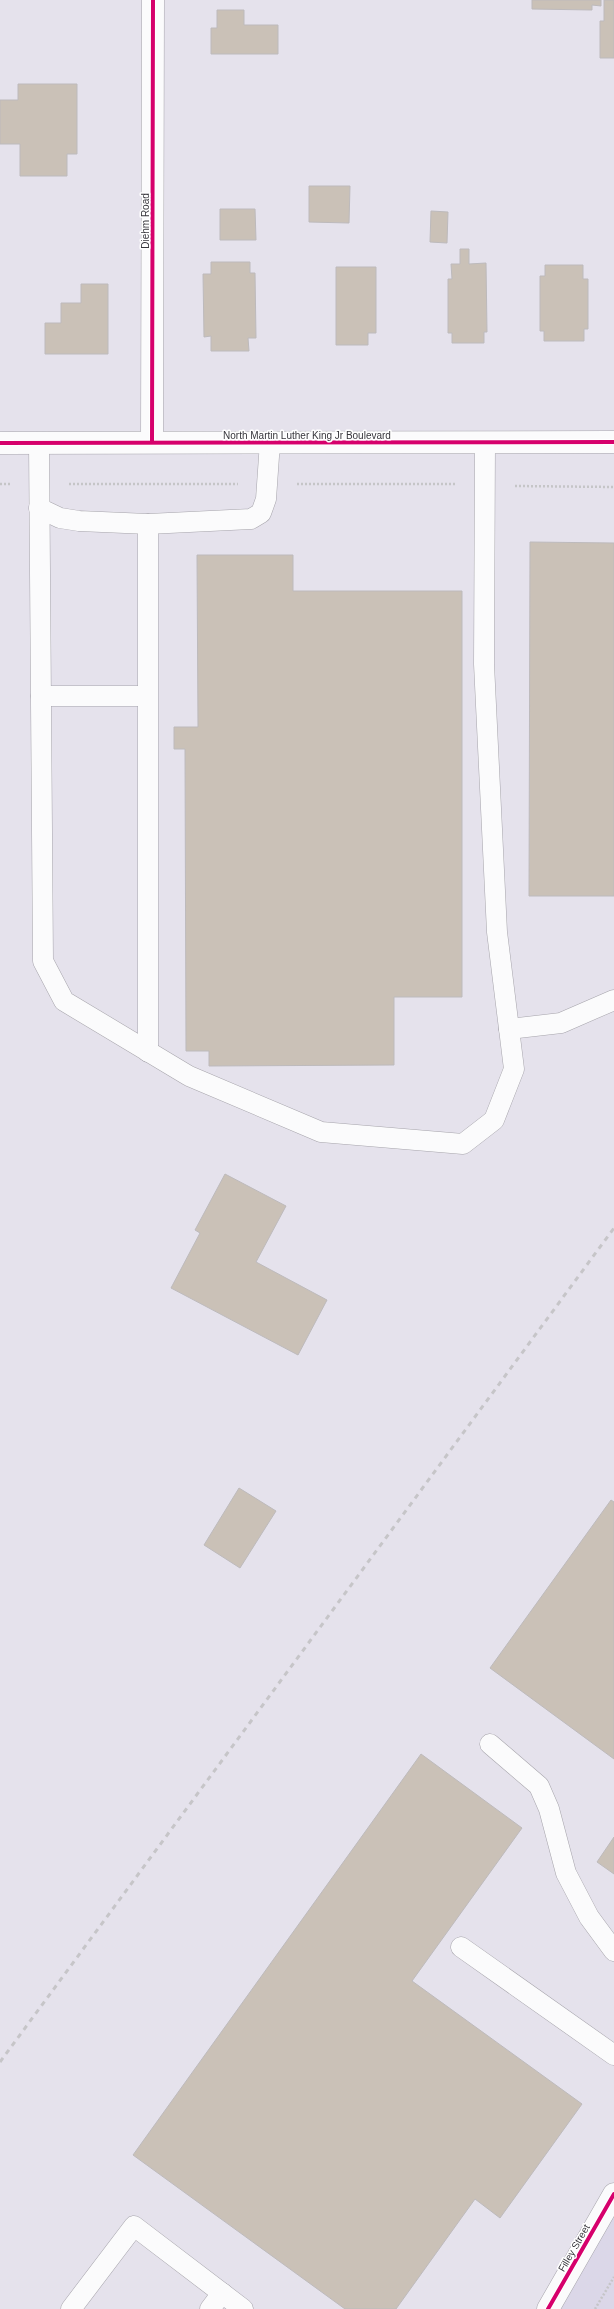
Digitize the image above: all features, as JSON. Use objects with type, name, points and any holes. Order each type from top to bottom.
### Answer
[{"type":"street","name":"Diehm Road","points":[[152,442],[153,0]]},
{"type":"street","name":"North Martin Luther King Jr Boulevard","points":[[0,443],[614,442]]},
{"type":"street","name":"Filley Street","points":[[548,2309],[614,2194]]},
{"type":"lane","points":[[39,508],[60,518],[79,521],[148,524],[251,519],[261,513],[266,499],[270,442]]},
{"type":"lane","points":[[39,443],[43,961],[64,1001],[189,1076],[321,1132],[463,1144],[494,1120],[514,1069],[497,932],[484,664],[485,443]]},
{"type":"lane","points":[[148,524],[148,1052]]},
{"type":"lane","points":[[41,696],[147,696]]},
{"type":"lane","points":[[509,1028],[561,1023],[614,1000]]},
{"type":"lane","points":[[490,1744],[539,1786],[549,1809],[566,1873],[589,1917],[614,1951]]},
{"type":"lane","points":[[461,1947],[614,2055]]},
{"type":"lane","points":[[71,2309],[134,2226],[216,2301],[243,2309]]},
{"type":"path","points":[[0,484],[486,484],[533,487],[614,487]]},
{"type":"path","points":[[595,2309],[614,2277]]},
{"type":"shaded area","points":[[614,2194],[614,2309],[548,2309]]},
{"type":"building","points":[[532,0],[601,0],[601,6],[592,5],[592,10],[532,9]]},
{"type":"building","points":[[604,0],[614,0],[614,58],[600,58],[600,21],[604,21]]},
{"type":"building","points":[[217,10],[244,10],[244,25],[278,25],[278,54],[211,54],[211,28],[217,28]]},
{"type":"building","points":[[18,84],[77,84],[77,154],[67,154],[67,176],[20,176],[20,144],[0,144],[0,100],[18,100]]},
{"type":"building","points":[[309,186],[350,186],[349,223],[309,222]]},
{"type":"building","points":[[220,209],[255,209],[256,240],[220,240]]},
{"type":"building","points":[[431,211],[448,212],[447,243],[430,242]]},
{"type":"building","points":[[460,249],[469,249],[469,264],[486,263],[487,332],[484,332],[484,343],[452,343],[452,333],[448,333],[448,279],[452,279],[451,264],[460,264]]},
{"type":"building","points":[[211,262],[250,262],[250,273],[255,273],[256,338],[248,338],[249,351],[211,351],[211,336],[204,337],[203,274],[211,274]]},
{"type":"building","points":[[545,265],[583,265],[583,279],[588,279],[588,329],[584,329],[584,341],[544,341],[544,331],[540,331],[540,276],[545,276]]},
{"type":"building","points":[[336,267],[376,267],[376,333],[368,333],[368,345],[336,345]]},
{"type":"building","points":[[81,284],[108,284],[108,354],[45,354],[45,323],[61,323],[61,303],[81,303]]},
{"type":"building","points":[[530,542],[614,543],[614,896],[529,896]]},
{"type":"building","points":[[197,555],[293,555],[293,591],[462,591],[462,997],[394,997],[394,1065],[209,1066],[209,1051],[186,1051],[185,749],[174,749],[174,727],[198,727]]},
{"type":"building","points":[[225,1174],[286,1206],[256,1262],[327,1300],[298,1355],[171,1288],[200,1233],[195,1230]]},
{"type":"building","points":[[239,1488],[276,1511],[240,1568],[204,1545]]},
{"type":"building","points":[[611,1500],[614,1502],[614,1759],[490,1668]]},
{"type":"building","points":[[421,1754],[522,1828],[412,1981],[582,2104],[500,2218],[475,2199],[396,2309],[345,2309],[133,2155]]},
{"type":"building","points":[[614,1837],[614,1874],[597,1862]]},
{"type":"railway","points":[[0,2062],[614,1228]]},
{"type":"cycle path","points":[[152,442],[153,0]]},
{"type":"cycle path","points":[[0,443],[614,442]]},
{"type":"cycle path","points":[[548,2309],[614,2194]]}]
